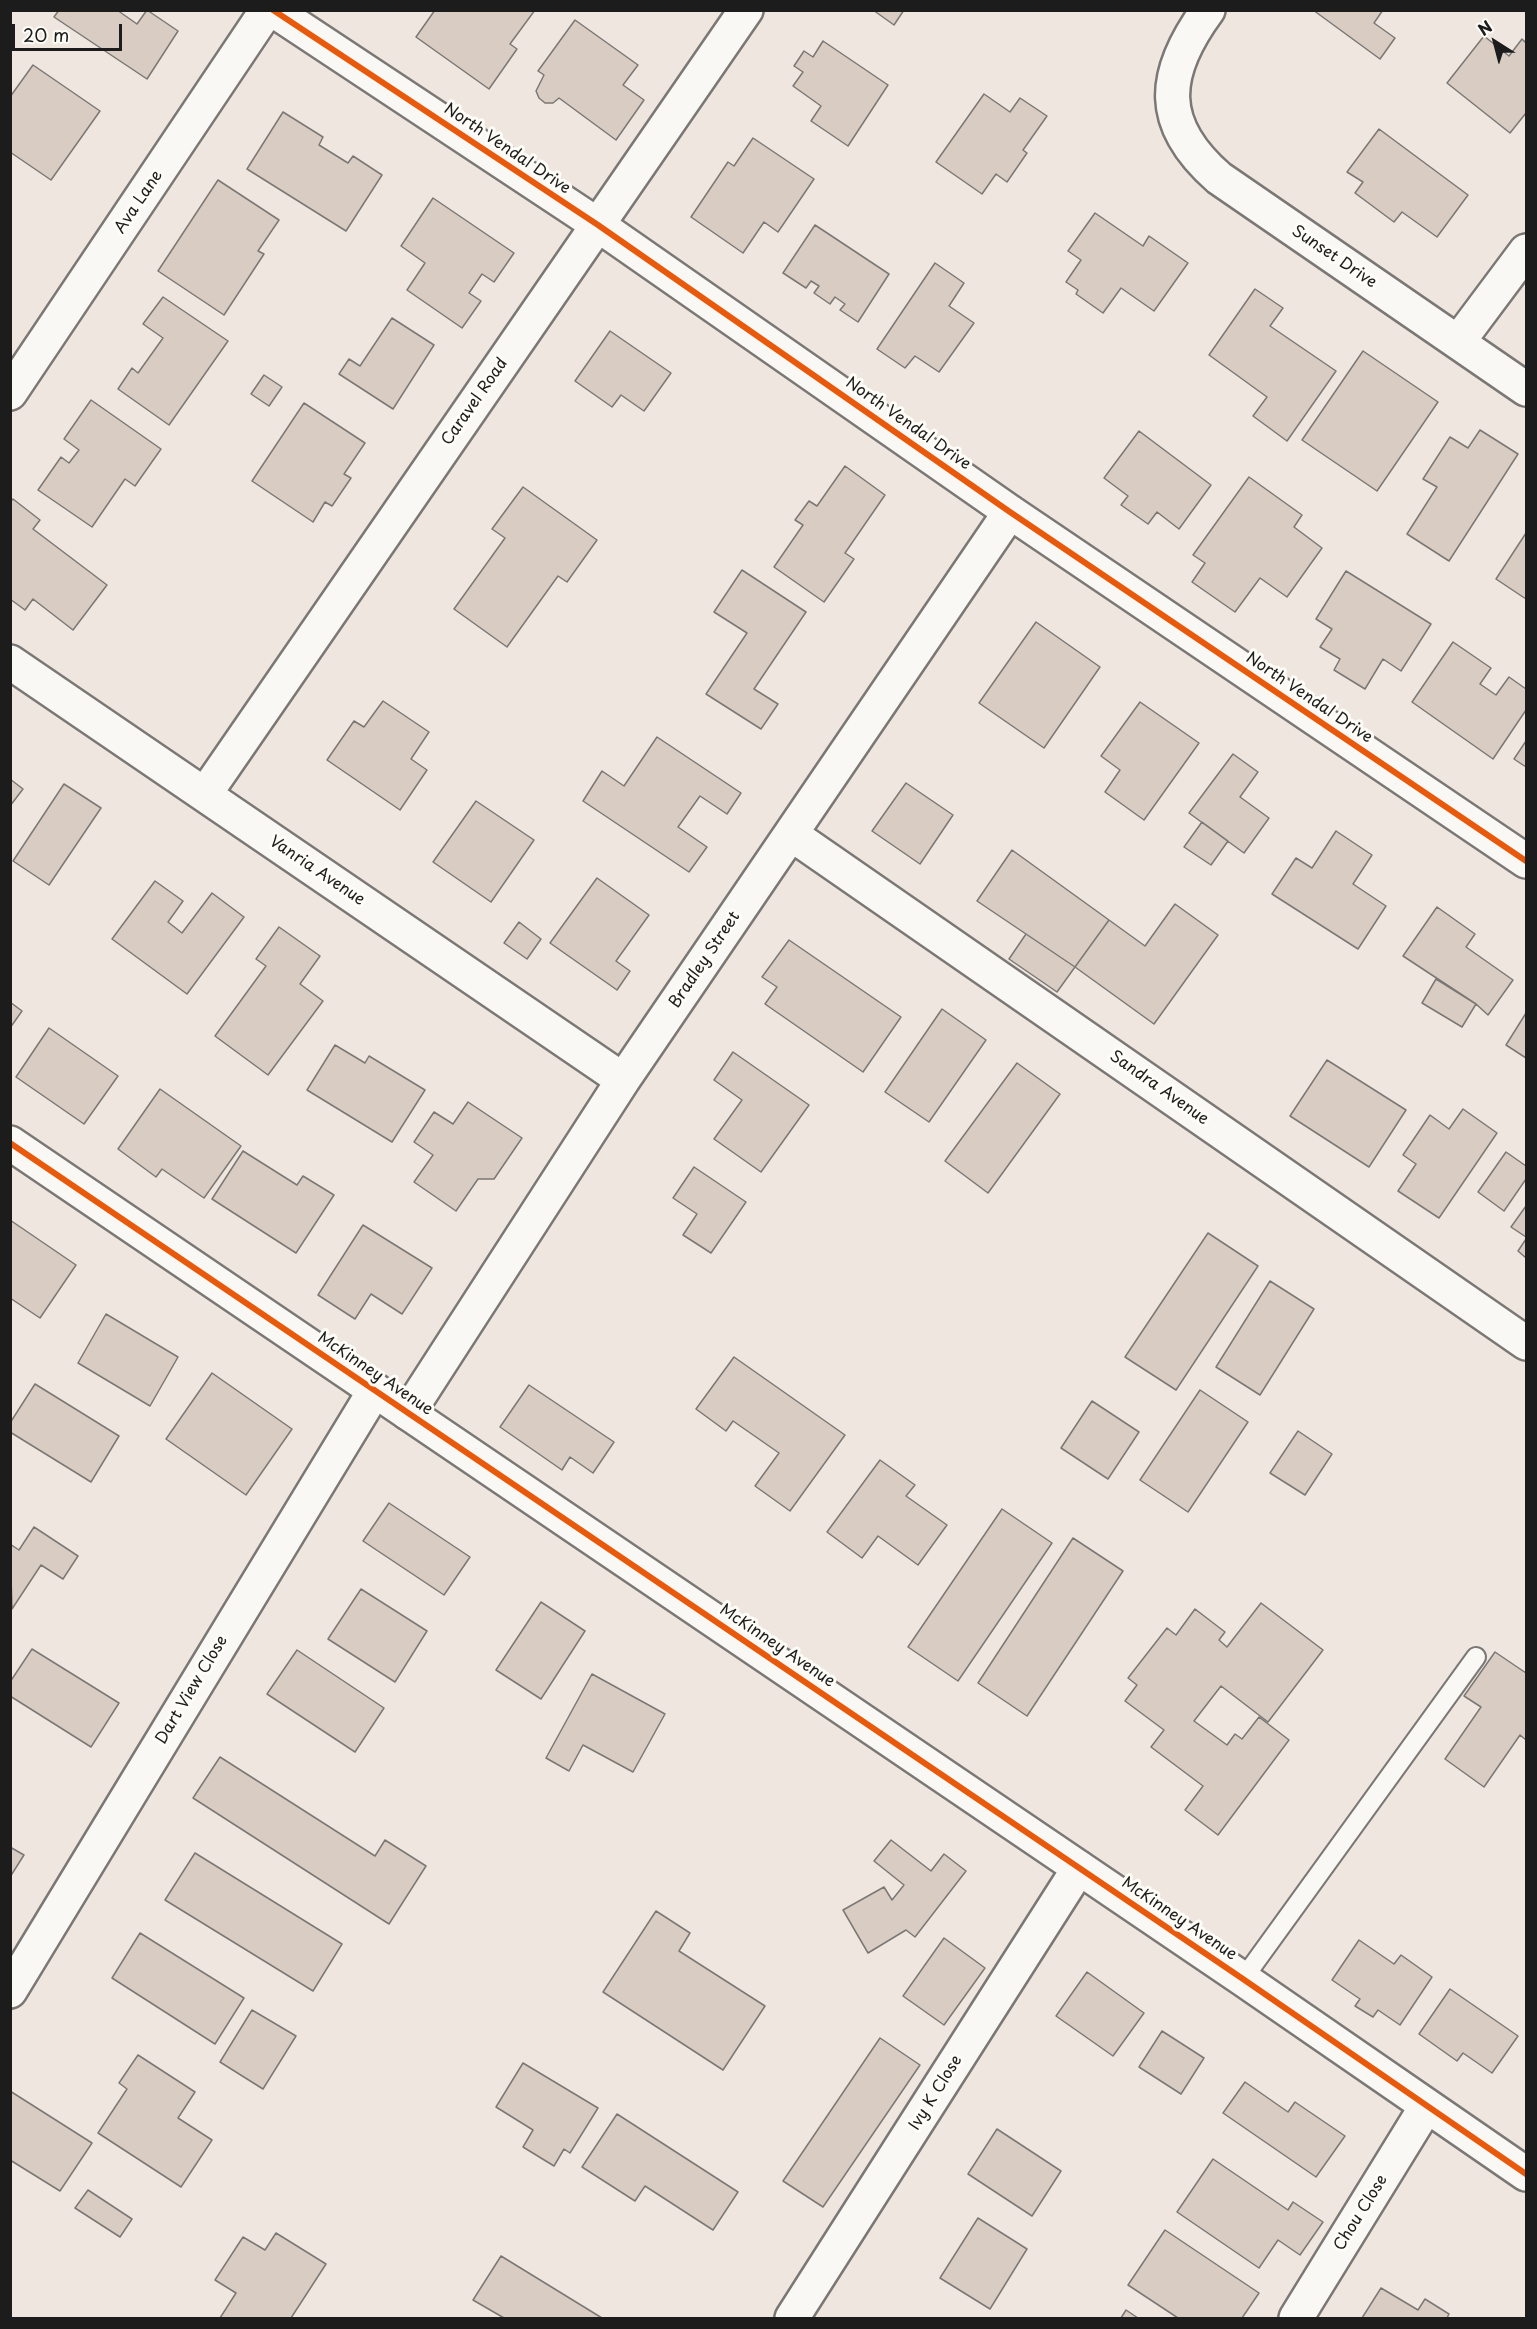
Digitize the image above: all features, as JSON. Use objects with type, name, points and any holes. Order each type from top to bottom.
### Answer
[{"type":"street","name":"Ava Lane","points":[[10,393],[267,10]]},
{"type":"street","name":"North Vendal Drive","points":[[273,10],[598,225],[1010,512],[1527,861]]},
{"type":"street","name":"Caravel Road","points":[[205,794],[746,10]]},
{"type":"street","name":"Sunset Drive","points":[[1208,10],[1194,30],[1178,66],[1172,100],[1177,126],[1205,166],[1218,178],[1527,389]]},
{"type":"street","points":[[1458,342],[1527,251]]},
{"type":"street","name":"Bradley Street","points":[[408,1413],[623,1080],[1010,512]]},
{"type":"street","name":"Vanria Avenue","points":[[10,662],[623,1080]]},
{"type":"street","name":"Sandra Avenue","points":[[791,834],[1527,1343]]},
{"type":"street","name":"McKinney Avenue","points":[[10,1143],[1527,2174]]},
{"type":"street","name":"Dart View Close","points":[[10,1990],[375,1390]]},
{"type":"street","name":"Ivy K Close","points":[[792,2319],[1079,1868]]},
{"type":"street","name":"Chou Close","points":[[1296,2319],[1426,2107]]},
{"type":"lane","points":[[1243,1979],[1476,1657]]},
{"type":"building","points":[[59,10],[117,10],[137,24],[147,10],[178,31],[147,79],[54,17]]},
{"type":"building","points":[[435,10],[535,10],[510,44],[517,49],[489,89],[416,37]]},
{"type":"building","points":[[873,10],[904,10],[894,25]]},
{"type":"building","points":[[1313,10],[1383,10],[1374,23],[1395,38],[1380,59]]},
{"type":"building","points":[[575,20],[638,65],[623,85],[644,100],[616,140],[559,98],[553,103],[545,103],[536,91],[544,75],[538,71]]},
{"type":"building","points":[[1484,36],[1509,56],[1522,39],[1526,43],[1526,113],[1510,133],[1447,83]]},
{"type":"building","points":[[823,41],[888,85],[848,146],[811,121],[821,106],[793,86],[803,72],[794,66],[804,51],[813,57]]},
{"type":"building","points":[[33,65],[100,111],[51,180],[10,152],[10,97]]},
{"type":"building","points":[[984,94],[1010,112],[1020,98],[1047,116],[1023,150],[1027,153],[1007,182],[996,174],[982,194],[936,162]]},
{"type":"building","points":[[283,112],[323,137],[319,145],[348,163],[353,156],[382,175],[346,231],[247,169]]},
{"type":"building","points":[[1379,129],[1468,195],[1437,237],[1402,212],[1394,222],[1355,193],[1363,182],[1347,172]]},
{"type":"building","points":[[753,138],[814,179],[778,232],[764,222],[743,253],[691,217],[728,162],[734,166]]},
{"type":"building","points":[[218,180],[279,220],[258,251],[264,254],[224,315],[158,271]]},
{"type":"building","points":[[433,198],[514,253],[494,282],[482,274],[469,293],[481,301],[462,328],[407,290],[425,263],[401,246]]},
{"type":"building","points":[[1095,213],[1143,246],[1149,236],[1188,263],[1154,311],[1121,288],[1103,313],[1076,294],[1078,290],[1066,282],[1081,260],[1068,251]]},
{"type":"building","points":[[815,225],[889,274],[858,322],[840,310],[845,304],[835,297],[830,304],[814,293],[819,286],[811,281],[806,288],[783,273]]},
{"type":"building","points":[[935,263],[964,283],[949,306],[974,323],[939,372],[915,356],[905,368],[877,349]]},
{"type":"building","points":[[1255,289],[1283,308],[1270,326],[1336,371],[1287,441],[1253,416],[1267,397],[1209,355]]},
{"type":"building","points":[[163,297],[228,341],[169,425],[118,389],[132,368],[138,373],[163,338],[143,324]]},
{"type":"building","points":[[392,318],[434,345],[393,409],[339,374],[349,359],[360,366]]},
{"type":"building","points":[[610,331],[671,373],[644,411],[621,395],[612,407],[575,381]]},
{"type":"building","points":[[1363,351],[1438,402],[1377,491],[1302,440]]},
{"type":"building","points":[[264,375],[282,387],[269,406],[251,394]]},
{"type":"building","points":[[91,400],[161,449],[135,486],[125,479],[92,527],[38,490],[61,457],[69,463],[79,450],[64,439]]},
{"type":"building","points":[[304,403],[365,443],[344,474],[351,478],[332,506],[325,502],[313,522],[252,481]]},
{"type":"building","points":[[1480,430],[1518,454],[1449,561],[1407,534],[1437,487],[1423,479],[1450,437],[1468,448]]},
{"type":"building","points":[[1139,431],[1211,485],[1179,529],[1157,512],[1148,524],[1121,505],[1128,496],[1104,478]]},
{"type":"building","points":[[845,466],[885,495],[845,553],[854,559],[824,602],[774,567],[803,525],[795,520],[809,501],[817,506]]},
{"type":"building","points":[[1249,477],[1302,515],[1294,527],[1322,548],[1287,597],[1260,578],[1235,612],[1192,582],[1205,563],[1193,555]]},
{"type":"building","points":[[523,487],[597,540],[567,582],[558,576],[507,647],[454,609],[505,538],[492,529]]},
{"type":"building","points":[[13,499],[40,520],[33,529],[107,585],[73,630],[33,599],[25,610],[10,599],[10,502]]},
{"type":"building","points":[[1526,533],[1526,599],[1496,579]]},
{"type":"building","points":[[742,570],[806,612],[754,689],[778,704],[761,729],[706,694],[747,633],[714,612]]},
{"type":"building","points":[[1346,571],[1431,624],[1401,671],[1383,659],[1365,689],[1334,670],[1340,659],[1320,647],[1332,629],[1316,619]]},
{"type":"building","points":[[1036,622],[1100,667],[1044,748],[979,703]]},
{"type":"building","points":[[1453,642],[1491,668],[1480,684],[1496,695],[1509,677],[1526,689],[1526,710],[1493,759],[1412,702]]},
{"type":"building","points":[[383,701],[429,732],[411,759],[427,770],[400,810],[327,760],[354,721],[364,727]]},
{"type":"building","points":[[1140,702],[1199,743],[1144,820],[1105,792],[1120,770],[1101,756]]},
{"type":"building","points":[[657,737],[741,793],[727,814],[700,796],[678,827],[707,847],[689,872],[583,801],[602,771],[624,786]]},
{"type":"building","points":[[1526,741],[1526,767],[1514,759]]},
{"type":"building","points":[[1233,754],[1258,772],[1240,797],[1269,818],[1244,853],[1189,813]]},
{"type":"building","points":[[10,779],[23,789],[10,806]]},
{"type":"building","points":[[906,783],[953,815],[920,864],[872,831]]},
{"type":"building","points":[[64,784],[101,808],[49,885],[13,861]]},
{"type":"building","points":[[476,801],[534,840],[491,902],[433,862]]},
{"type":"building","points":[[1202,822],[1228,841],[1211,865],[1184,847]]},
{"type":"building","points":[[1336,831],[1372,855],[1353,884],[1386,906],[1358,949],[1272,894],[1296,858],[1312,868]]},
{"type":"building","points":[[1012,850],[1109,920],[1075,967],[977,901]]},
{"type":"building","points":[[597,878],[649,915],[616,961],[630,971],[617,990],[550,943]]},
{"type":"building","points":[[155,881],[183,901],[168,922],[182,933],[212,893],[244,917],[187,994],[112,939]]},
{"type":"building","points":[[1175,904],[1218,935],[1154,1024],[1075,967],[1109,920],[1145,946]]},
{"type":"building","points":[[1437,907],[1475,934],[1466,947],[1513,980],[1488,1015],[1476,1004],[1403,956]]},
{"type":"building","points":[[519,922],[541,939],[527,959],[504,943]]},
{"type":"building","points":[[279,927],[320,956],[300,984],[323,1001],[268,1075],[215,1036],[266,966],[256,959]]},
{"type":"building","points":[[1026,934],[1075,967],[1057,992],[1009,959]]},
{"type":"building","points":[[789,940],[901,1017],[863,1072],[765,1004],[777,987],[762,977]]},
{"type":"building","points":[[1436,979],[1476,1004],[1462,1027],[1422,1003]]},
{"type":"building","points":[[10,1002],[22,1011],[10,1028]]},
{"type":"building","points":[[942,1009],[986,1040],[929,1122],[885,1092]]},
{"type":"building","points":[[1526,1013],[1526,1058],[1506,1045]]},
{"type":"building","points":[[49,1028],[118,1076],[84,1124],[16,1077]]},
{"type":"building","points":[[335,1045],[365,1063],[369,1056],[425,1090],[392,1142],[307,1090]]},
{"type":"building","points":[[733,1052],[809,1105],[761,1172],[714,1139],[742,1100],[714,1080]]},
{"type":"building","points":[[1327,1060],[1406,1110],[1369,1167],[1290,1116]]},
{"type":"building","points":[[1017,1063],[1060,1094],[988,1193],[945,1161]]},
{"type":"building","points":[[160,1089],[241,1146],[204,1198],[162,1169],[156,1177],[118,1149]]},
{"type":"building","points":[[468,1102],[522,1138],[494,1179],[478,1179],[456,1211],[414,1182],[433,1155],[414,1142],[434,1112],[453,1124]]},
{"type":"building","points":[[1463,1109],[1497,1133],[1439,1218],[1398,1191],[1416,1164],[1403,1155],[1430,1115],[1449,1129]]},
{"type":"building","points":[[243,1151],[297,1185],[303,1176],[334,1195],[296,1253],[212,1199]]},
{"type":"building","points":[[1506,1152],[1526,1166],[1526,1179],[1504,1211],[1478,1192]]},
{"type":"building","points":[[694,1167],[746,1202],[711,1253],[683,1235],[697,1214],[673,1198]]},
{"type":"building","points":[[1526,1206],[1526,1237],[1511,1227]]},
{"type":"building","points":[[10,1220],[76,1265],[40,1318],[10,1298]]},
{"type":"building","points":[[363,1225],[432,1268],[402,1314],[371,1294],[355,1319],[318,1295]]},
{"type":"building","points":[[1208,1233],[1258,1266],[1176,1390],[1125,1357]]},
{"type":"building","points":[[1526,1239],[1526,1258],[1518,1251]]},
{"type":"building","points":[[1270,1281],[1314,1309],[1260,1395],[1216,1367]]},
{"type":"building","points":[[106,1314],[178,1357],[150,1406],[78,1363]]},
{"type":"building","points":[[734,1357],[845,1435],[790,1511],[755,1486],[779,1453],[733,1421],[726,1431],[696,1409]]},
{"type":"building","points":[[212,1373],[292,1429],[246,1495],[166,1439]]},
{"type":"building","points":[[35,1384],[119,1436],[91,1482],[10,1432],[10,1423]]},
{"type":"building","points":[[529,1385],[614,1442],[593,1473],[570,1457],[562,1470],[500,1427]]},
{"type":"building","points":[[1200,1390],[1248,1422],[1188,1512],[1140,1480]]},
{"type":"building","points":[[1092,1401],[1139,1432],[1108,1479],[1061,1448]]},
{"type":"building","points":[[1298,1431],[1332,1454],[1305,1495],[1270,1473]]},
{"type":"building","points":[[880,1460],[915,1485],[906,1496],[947,1525],[918,1565],[878,1536],[862,1558],[827,1532]]},
{"type":"building","points":[[389,1503],[470,1557],[444,1595],[363,1541]]},
{"type":"building","points":[[1002,1509],[1052,1543],[958,1681],[908,1647]]},
{"type":"building","points":[[34,1527],[78,1556],[63,1579],[41,1565],[12,1609],[10,1544],[19,1550]]},
{"type":"building","points":[[1073,1538],[1123,1571],[1027,1716],[978,1683]]},
{"type":"building","points":[[361,1589],[427,1631],[395,1682],[328,1639]]},
{"type":"building","points":[[541,1602],[585,1631],[541,1699],[496,1670]]},
{"type":"building","points":[[1261,1603],[1323,1650],[1268,1722],[1221,1686],[1194,1721],[1227,1745],[1235,1734],[1242,1739],[1259,1717],[1289,1740],[1218,1835],[1185,1810],[1203,1786],[1151,1747],[1164,1730],[1125,1701],[1137,1685],[1128,1678],[1167,1628],[1176,1635],[1195,1609],[1225,1632],[1219,1640],[1227,1647]]},
{"type":"building","points":[[32,1649],[119,1703],[91,1747],[10,1696],[10,1682]]},
{"type":"building","points":[[297,1650],[384,1708],[355,1752],[267,1694]]},
{"type":"building","points":[[1495,1652],[1526,1673],[1526,1740],[1520,1735],[1484,1787],[1445,1759],[1481,1707],[1464,1696]]},
{"type":"building","points":[[592,1674],[665,1714],[633,1772],[583,1745],[569,1771],[546,1758]]},
{"type":"building","points":[[220,1757],[375,1856],[385,1840],[426,1866],[389,1924],[193,1798]]},
{"type":"building","points":[[891,1840],[931,1871],[944,1854],[966,1871],[915,1937],[906,1930],[868,1953],[843,1910],[884,1887],[892,1900],[904,1885],[874,1861]]},
{"type":"building","points":[[10,1847],[24,1855],[10,1877]]},
{"type":"building","points":[[195,1853],[342,1944],[313,1991],[165,1900]]},
{"type":"building","points":[[656,1911],[690,1933],[679,1951],[765,2006],[723,2070],[603,1992]]},
{"type":"building","points":[[140,1933],[244,1998],[215,2044],[112,1978]]},
{"type":"building","points":[[944,1938],[985,1968],[944,2025],[903,1996]]},
{"type":"building","points":[[1359,1940],[1394,1964],[1401,1955],[1432,1977],[1400,2025],[1378,2010],[1373,2017],[1355,2006],[1360,1999],[1332,1980]]},
{"type":"building","points":[[1087,1972],[1144,2013],[1113,2056],[1056,2016]]},
{"type":"building","points":[[1450,1989],[1518,2036],[1492,2073],[1463,2053],[1457,2061],[1419,2034]]},
{"type":"building","points":[[252,2010],[296,2036],[263,2089],[220,2062]]},
{"type":"building","points":[[1162,2031],[1204,2058],[1181,2094],[1139,2067]]},
{"type":"building","points":[[880,2038],[920,2065],[823,2207],[783,2181]]},
{"type":"building","points":[[138,2055],[195,2092],[178,2118],[212,2140],[181,2187],[98,2133],[127,2089],[119,2083]]},
{"type":"building","points":[[523,2063],[598,2108],[570,2153],[564,2149],[554,2166],[523,2147],[533,2130],[496,2107]]},
{"type":"building","points":[[1245,2082],[1288,2112],[1295,2102],[1345,2136],[1316,2177],[1223,2113]]},
{"type":"building","points":[[10,2091],[92,2143],[60,2191],[10,2160]]},
{"type":"building","points":[[617,2114],[738,2192],[713,2230],[645,2186],[635,2201],[582,2167]]},
{"type":"building","points":[[997,2129],[1061,2171],[1032,2216],[968,2174]]},
{"type":"building","points":[[1213,2159],[1288,2210],[1293,2202],[1323,2222],[1300,2255],[1278,2240],[1259,2268],[1177,2212]]},
{"type":"building","points":[[88,2190],[132,2219],[120,2237],[75,2208]]},
{"type":"building","points":[[978,2218],[1027,2249],[990,2309],[940,2278]]},
{"type":"building","points":[[1165,2230],[1259,2293],[1242,2318],[1178,2318],[1128,2285]]},
{"type":"building","points":[[276,2233],[326,2264],[291,2318],[220,2318],[236,2293],[215,2280],[243,2237],[265,2250]]},
{"type":"building","points":[[501,2256],[602,2318],[504,2318],[473,2300]]},
{"type":"building","points":[[1381,2288],[1418,2310],[1425,2299],[1449,2314],[1447,2318],[1362,2318]]},
{"type":"building","points":[[1126,2310],[1138,2318],[1121,2318]]},
{"type":"cycle path","points":[[273,10],[598,225],[1010,512],[1526,861]]},
{"type":"cycle path","points":[[10,1143],[1243,1979],[1526,2174]]}]
